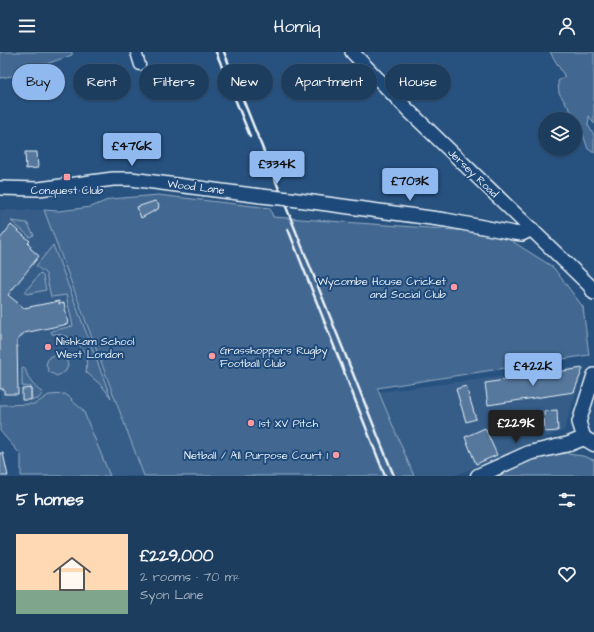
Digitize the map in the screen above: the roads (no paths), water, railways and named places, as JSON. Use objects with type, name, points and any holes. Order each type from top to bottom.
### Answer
[{"type":"main road","points":[[478,476],[529,453],[591,438]]},
{"type":"street","points":[[136,52],[140,64]]},
{"type":"street","name":"Jersey Road","points":[[352,52],[408,110],[589,285],[594,293]]},
{"type":"street","name":"Wood Lane","points":[[0,188],[39,188],[113,179],[131,179],[452,220],[522,234],[532,229]]},
{"type":"street","points":[[591,438],[579,422],[594,375]]},
{"type":"railway","points":[[216,52],[250,136]]},
{"type":"railway","points":[[224,52],[394,476]]},
{"type":"railway","points":[[288,229],[385,476]]},
{"type":"place","name":"Conquest Club","points":[[67,177]]},
{"type":"place","name":"Wycombe House Cricket and Social Club","points":[[454,287]]},
{"type":"place","name":"Nishkam School West London","points":[[48,347]]},
{"type":"place","name":"Grasshoppers Rugby Football Club","points":[[212,356]]},
{"type":"place","name":"1st XV Pitch","points":[[251,423]]},
{"type":"place","name":"Netball / All Purpose Court 1","points":[[336,455]]}]
